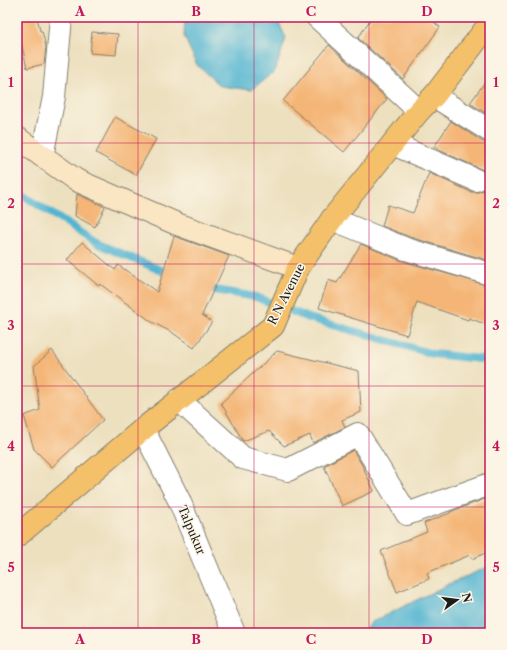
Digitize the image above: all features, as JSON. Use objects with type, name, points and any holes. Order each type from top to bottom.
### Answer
[{"type":"main road","name":"R N Avenue","points":[[17,536],[143,429],[273,326],[298,268],[332,219],[419,111],[434,96],[484,29]]},
{"type":"street","points":[[42,156],[54,97],[61,17]]},
{"type":"street","points":[[317,17],[419,111]]},
{"type":"street","points":[[434,96],[490,131]]},
{"type":"street","points":[[17,138],[76,180],[177,224],[298,268]]},
{"type":"street","points":[[393,144],[476,180]]},
{"type":"street","points":[[332,219],[406,249],[490,274]]},
{"type":"street","points":[[179,400],[243,458],[288,470],[358,434],[407,514],[490,484]]},
{"type":"street","name":"Talpukur","points":[[143,429],[179,500],[234,633]]},
{"type":"water","points":[[185,17],[276,17],[286,38],[275,71],[251,90],[220,86],[197,65],[184,36]]},
{"type":"water","points":[[490,566],[490,633],[364,633],[370,623],[449,584]]},
{"type":"building","points":[[17,17],[37,17],[46,47],[44,64],[27,68],[17,24]]},
{"type":"building","points":[[372,17],[427,17],[440,27],[403,79],[358,38]]},
{"type":"building","points":[[92,32],[118,34],[116,55],[90,53]]},
{"type":"building","points":[[329,45],[387,99],[344,152],[283,101]]},
{"type":"building","points":[[490,75],[490,116],[470,103]]},
{"type":"building","points":[[115,117],[156,139],[136,175],[96,153]]},
{"type":"building","points":[[451,121],[483,142],[490,143],[490,160],[483,170],[434,147]]},
{"type":"building","points":[[429,173],[471,192],[484,190],[488,184],[490,184],[490,261],[410,237],[382,226],[388,205],[413,213]]},
{"type":"building","points":[[77,194],[105,207],[95,227],[75,216]]},
{"type":"building","points":[[174,236],[229,256],[202,315],[212,322],[194,348],[173,333],[152,322],[100,284],[99,286],[67,260],[82,242],[115,270],[118,265],[157,292]]},
{"type":"building","points":[[361,244],[402,261],[490,286],[490,326],[417,302],[407,335],[319,308],[328,280],[337,283]]},
{"type":"building","points":[[52,350],[103,420],[52,467],[34,449],[24,416],[40,410],[34,366]]},
{"type":"building","points":[[277,351],[359,371],[361,412],[342,420],[345,427],[313,443],[310,435],[284,446],[269,431],[243,441],[221,403]]},
{"type":"building","points":[[353,450],[374,491],[342,506],[324,466]]},
{"type":"building","points":[[490,497],[490,551],[472,559],[470,555],[427,573],[429,579],[397,592],[381,551],[427,532],[424,523]]},
{"type":"waterway","points":[[17,191],[96,243],[172,275]]},
{"type":"waterway","points":[[203,288],[256,297],[309,318],[433,354],[490,360]]}]
